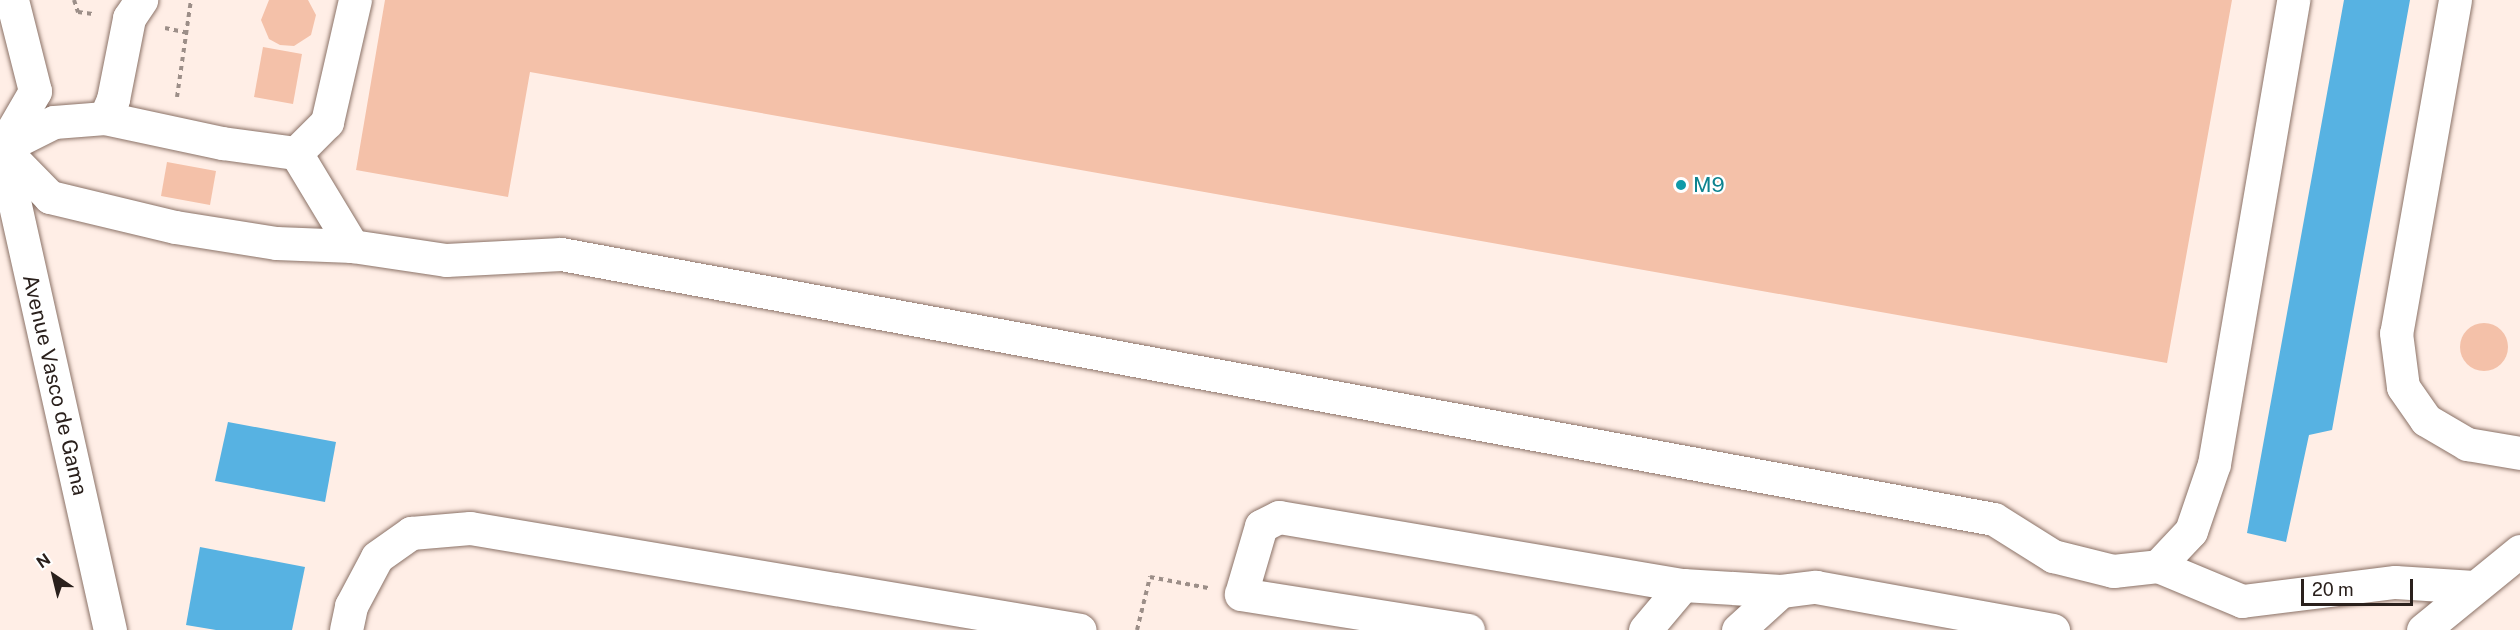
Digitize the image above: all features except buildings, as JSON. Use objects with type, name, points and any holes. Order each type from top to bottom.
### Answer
[{"type":"street","points":[[1,144],[35,91],[12,0]]},
{"type":"street","points":[[105,118],[113,99],[129,18],[141,0]]},
{"type":"street","points":[[296,153],[327,122],[355,0]]},
{"type":"street","points":[[2158,566],[2191,531],[2214,464],[2293,0]]},
{"type":"street","points":[[2454,0],[2396,333],[2403,387],[2426,420],[2467,444],[2520,453]]},
{"type":"street","points":[[1,144],[54,122],[105,118],[170,133],[296,153],[352,246]]},
{"type":"street","points":[[1,144],[50,197],[175,227],[276,243],[352,246],[446,260],[561,254],[1994,519],[2053,556],[2113,571],[2158,566],[2242,601],[2394,582],[2474,587]]},
{"type":"street","name":"Avenue Vasco de Gama","points":[[1,144],[110,630]]},
{"type":"street","points":[[1468,630],[1241,594],[1261,526],[1280,517],[1683,585],[1781,591],[1816,587],[2053,630]]},
{"type":"street","points":[[346,630],[351,606],[377,557],[411,533],[470,528],[1080,630]]},
{"type":"street","points":[[2423,630],[2520,551]]},
{"type":"street","points":[[1645,630],[1683,585]]},
{"type":"street","points":[[1739,630],[1781,591]]},
{"type":"path","points":[[170,133],[191,0]]},
{"type":"path","points":[[1137,630],[1150,577],[1241,594]]},
{"type":"water","points":[[2344,0],[2410,0],[2332,430],[2309,435],[2286,542],[2247,533]]},
{"type":"water","points":[[228,422],[336,442],[325,502],[215,481]]},
{"type":"water","points":[[200,547],[305,567],[292,630],[216,630],[186,625]]},
{"type":"place","name":"M9","points":[[1681,185]]}]
